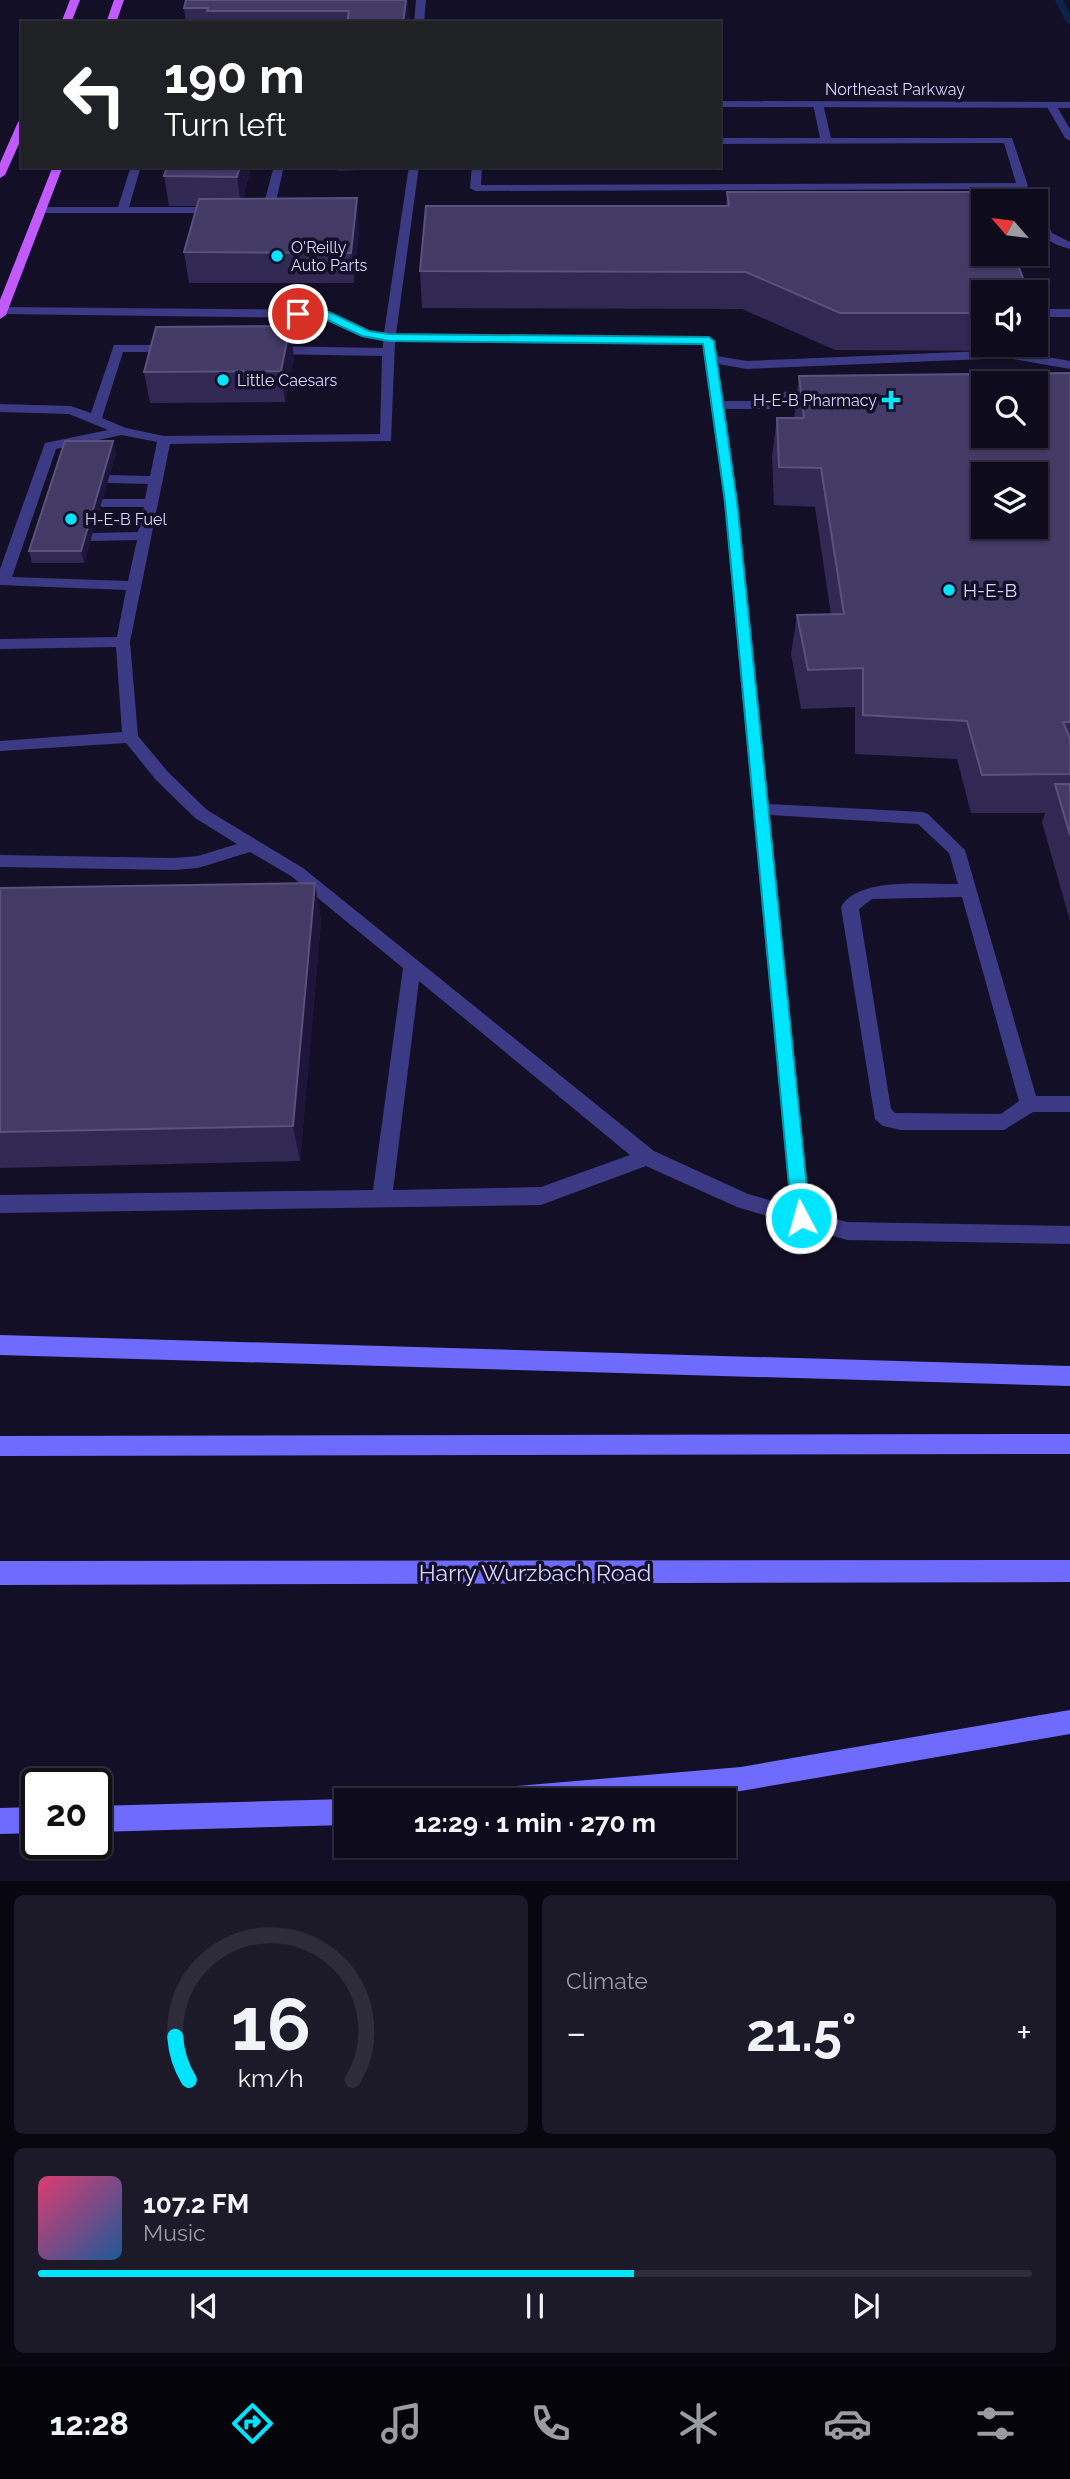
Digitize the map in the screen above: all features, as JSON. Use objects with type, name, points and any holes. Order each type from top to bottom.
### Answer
[{"type":"main road","points":[[66,21],[75,0]]},
{"type":"main road","points":[[112,21],[119,0]]},
{"type":"main road","points":[[0,175],[21,127]]},
{"type":"main road","points":[[1,313],[57,168]]},
{"type":"main road","points":[[0,1345],[1070,1376]]},
{"type":"main road","points":[[0,1446],[1070,1444]]},
{"type":"main road","name":"Harry Wurzbach Road","points":[[0,1573],[1070,1571]]},
{"type":"main road","points":[[635,1788],[741,1779],[1070,1722]]},
{"type":"main road","points":[[112,1819],[334,1812]]},
{"type":"main road","points":[[0,1821],[21,1820]]},
{"type":"street","points":[[419,21],[421,0]]},
{"type":"street","name":"Northeast Parkway","points":[[721,104],[1070,105]]},
{"type":"street","points":[[818,104],[826,141]]},
{"type":"street","points":[[1051,104],[1070,138]]},
{"type":"street","points":[[477,168],[475,188],[1025,190],[1008,140],[721,141]]},
{"type":"street","points":[[122,210],[135,168]]},
{"type":"street","points":[[241,210],[268,210],[278,168]]},
{"type":"street","points":[[0,408],[71,410],[122,430],[164,440],[386,439],[389,345],[412,233],[414,168]]},
{"type":"street","points":[[41,210],[228,210]]},
{"type":"street","points":[[1048,235],[1070,246]]},
{"type":"street","points":[[1,313],[325,314],[389,345]]},
{"type":"street","points":[[1048,313],[1070,313]]},
{"type":"street","points":[[253,350],[389,345],[709,341],[731,502],[801,1218]]},
{"type":"street","points":[[95,420],[118,348],[186,349]]},
{"type":"street","points":[[711,359],[747,365],[981,361],[1008,354],[1070,365]]},
{"type":"street","points":[[763,405],[781,396],[838,394]]},
{"type":"street","points":[[718,405],[795,405]]},
{"type":"street","points":[[122,430],[50,446],[36,502],[3,581],[134,586]]},
{"type":"street","points":[[164,440],[123,642],[130,737],[162,776],[201,814],[297,872],[647,1157],[744,1201],[847,1231],[1070,1235]]},
{"type":"street","points":[[108,479],[156,480]]},
{"type":"street","points":[[102,503],[151,503]]},
{"type":"street","points":[[92,537],[144,537]]},
{"type":"street","points":[[0,644],[123,642]]},
{"type":"street","points":[[0,747],[130,737]]},
{"type":"street","points":[[761,809],[922,818],[957,850],[1029,1104]]},
{"type":"street","points":[[0,861],[174,864],[198,862],[253,845]]},
{"type":"street","points":[[968,890],[869,893],[850,907],[882,1113],[890,1120],[901,1122],[1004,1122],[1029,1104],[1070,1104]]},
{"type":"street","points":[[382,1199],[412,964]]},
{"type":"street","points":[[0,1204],[541,1196],[647,1157]]},
{"type":"building","points":[[186,0],[406,0],[403,21],[347,21],[349,11],[207,11],[208,8],[184,8]]},
{"type":"building","points":[[166,168],[239,168],[237,177],[164,176]]},
{"type":"building","points":[[727,192],[971,192],[971,266],[1018,266],[1024,280],[971,280],[971,313],[840,313],[746,272],[420,271],[426,206],[729,206]]},
{"type":"building","points":[[357,198],[351,253],[184,252],[199,199]]},
{"type":"building","points":[[290,326],[281,371],[144,372],[156,327]]},
{"type":"building","name":"H-E-B","points":[[1048,373],[1070,373],[1070,722],[1063,722],[1070,739],[1070,774],[982,775],[967,721],[863,715],[863,668],[808,670],[797,615],[844,614],[821,468],[779,467],[777,418],[804,418],[799,376],[971,374],[971,448],[1048,448]]},
{"type":"building","name":"H-E-B Fuel","points":[[65,441],[113,441],[81,551],[29,551]]},
{"type":"building","points":[[1055,784],[1070,784],[1070,835]]},
{"type":"building","points":[[315,883],[293,1126],[0,1132],[0,888]]},
{"type":"waterway","points":[[1059,0],[1070,22]]},
{"type":"place","name":"O'Reilly Auto Parts","points":[[277,256]]},
{"type":"place","name":"Little Caesars","points":[[223,380]]},
{"type":"place","name":"H-E-B Pharmacy","points":[[891,400]]},
{"type":"place","name":"H-E-B Fuel","points":[[71,519]]},
{"type":"place","name":"H-E-B","points":[[949,590]]},
{"type":"route","points":[[298,314],[325,314],[366,334],[389,338],[709,341],[731,502],[801,1218]]}]
